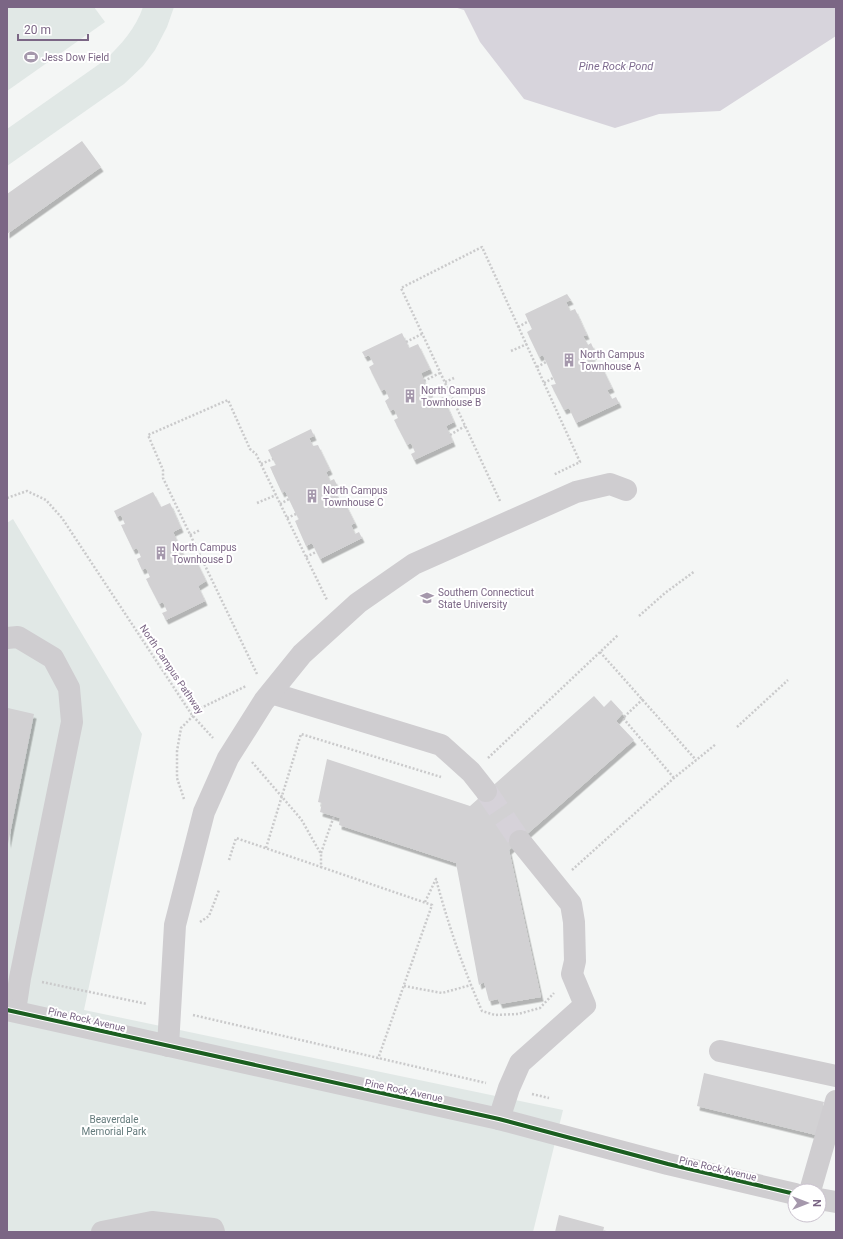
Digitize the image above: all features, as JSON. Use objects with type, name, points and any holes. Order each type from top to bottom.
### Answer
[{"type":"street","points":[[168,1046],[175,925],[204,812],[228,758],[271,694],[302,654],[358,603],[414,564],[576,492],[610,484],[626,490]]},
{"type":"street","points":[[7,638],[18,637],[53,658],[69,688],[72,722],[20,978],[11,1010]]},
{"type":"street","points":[[271,694],[441,745],[470,772],[486,791]]},
{"type":"street","points":[[499,1119],[509,1088],[520,1063],[585,1005],[572,974],[575,962],[574,930],[570,904],[520,841]]},
{"type":"street","name":"Pine Rock Avenue","points":[[11,1010],[499,1119],[668,1164],[787,1192]]},
{"type":"street","points":[[720,1051],[836,1076]]},
{"type":"street","points":[[812,1183],[836,1101]]},
{"type":"street","points":[[102,1232],[152,1222],[213,1229],[214,1232]]},
{"type":"path","points":[[500,501],[401,288],[482,247],[580,462],[553,475]]},
{"type":"path","points":[[518,327],[529,321]]},
{"type":"path","points":[[406,342],[422,334]]},
{"type":"path","points":[[511,351],[527,344]]},
{"type":"path","points":[[537,367],[546,362]]},
{"type":"path","points":[[424,381],[440,373]]},
{"type":"path","points":[[445,382],[454,378]]},
{"type":"path","points":[[544,383],[553,378]]},
{"type":"path","points":[[431,396],[447,388]]},
{"type":"path","points":[[257,675],[163,478],[163,470],[148,435],[228,400],[250,449],[256,454],[328,604]]},
{"type":"path","points":[[450,435],[465,426]]},
{"type":"path","points":[[261,464],[273,459]]},
{"type":"path","points":[[257,503],[276,495]]},
{"type":"path","points":[[280,504],[289,499]]},
{"type":"path","points":[[287,518],[296,514]]},
{"type":"path","points":[[190,535],[200,530]]},
{"type":"path","points":[[306,557],[316,552]]},
{"type":"path","points":[[639,616],[665,593],[695,571]]},
{"type":"path","points":[[600,652],[696,760]]},
{"type":"path","points":[[737,727],[788,680]]},
{"type":"path","points":[[642,699],[623,718],[674,778]]},
{"type":"path","points":[[570,872],[674,778],[716,744]]},
{"type":"path","points":[[321,854],[334,816]]},
{"type":"path","points":[[229,860],[236,838],[432,905],[378,1058]]},
{"type":"path","points":[[425,902],[436,879],[442,903],[471,985],[482,1011],[495,1014],[518,1014],[540,1008],[572,974]]},
{"type":"path","points":[[199,924],[209,916],[219,890]]},
{"type":"path","points":[[20,978],[169,1009],[549,1098]]},
{"type":"path","points":[[404,986],[442,993],[471,985]]},
{"type":"green space","name":"Jess Dow Field","points":[[7,7],[94,7],[105,22],[7,91]]},
{"type":"green space","points":[[143,7],[174,7],[167,27],[155,50],[143,66],[124,84],[7,166],[7,129],[105,60],[127,36],[140,15]]},
{"type":"green space","name":"Beaverdale Memorial Park","points":[[13,519],[142,734],[84,1010],[563,1110],[533,1232],[7,1232],[7,523]]},
{"type":"water","name":"Pine Rock Pond","points":[[454,7],[836,7],[836,36],[720,111],[659,114],[615,128],[524,99],[480,42],[464,10]]},
{"type":"building","points":[[82,141],[101,167],[7,234],[7,194]]},
{"type":"building","name":"North Campus Townhouse A","points":[[567,294],[571,300],[566,302],[570,311],[575,309],[587,335],[583,336],[588,345],[591,343],[596,354],[592,356],[596,365],[600,363],[612,388],[607,390],[612,399],[616,397],[619,403],[576,423],[569,408],[564,410],[551,385],[556,384],[543,355],[539,357],[527,332],[532,329],[525,314]]},
{"type":"building","name":"North Campus Townhouse B","points":[[402,333],[409,348],[418,344],[430,369],[421,373],[424,381],[434,401],[443,397],[454,422],[446,426],[453,442],[414,460],[411,454],[415,452],[411,443],[407,445],[394,420],[398,418],[394,409],[390,411],[385,401],[389,398],[385,389],[381,391],[369,367],[374,364],[369,355],[365,357],[362,352]]},
{"type":"building","name":"North Campus Townhouse C","points":[[311,429],[314,436],[309,438],[313,446],[318,445],[330,470],[326,472],[330,481],[334,479],[339,489],[335,491],[339,501],[343,499],[355,523],[351,525],[355,534],[359,532],[362,538],[320,559],[312,543],[306,546],[295,521],[299,519],[285,491],[282,493],[270,467],[276,465],[268,450]]},
{"type":"building","name":"North Campus Townhouse D","points":[[153,492],[161,507],[170,503],[181,528],[173,532],[186,560],[194,556],[206,581],[198,586],[205,601],[166,620],[162,613],[167,611],[163,602],[159,604],[146,579],[150,577],[146,568],[142,570],[137,559],[141,557],[137,548],[133,550],[121,525],[125,524],[121,515],[117,517],[114,511]]},
{"type":"building","points":[[594,696],[604,707],[611,700],[623,713],[616,721],[634,740],[509,850],[541,997],[500,1004],[498,999],[489,1001],[484,982],[479,985],[456,863],[339,825],[340,818],[320,812],[322,803],[318,802],[327,759],[470,806]]},
{"type":"building","points":[[8,708],[34,714],[8,844],[7,713]]},
{"type":"building","points":[[704,1073],[824,1102],[816,1135],[697,1106]]},
{"type":"building","points":[[559,1215],[604,1227],[603,1232],[555,1232]]},
{"type":"tunnel","points":[[486,791],[520,841]]},
{"type":"cycle path","points":[[7,1010],[499,1119],[668,1164],[787,1192]]},
{"type":"place","name":"Jess Dow Field","points":[[31,57]]},
{"type":"place","name":"North Campus Townhouse A","points":[[569,360]]},
{"type":"place","name":"North Campus Townhouse B","points":[[410,396]]},
{"type":"place","name":"North Campus Townhouse C","points":[[312,496]]},
{"type":"place","name":"North Campus Townhouse D","points":[[161,553]]},
{"type":"place","name":"Southern Connecticut State University","points":[[427,598]]}]
